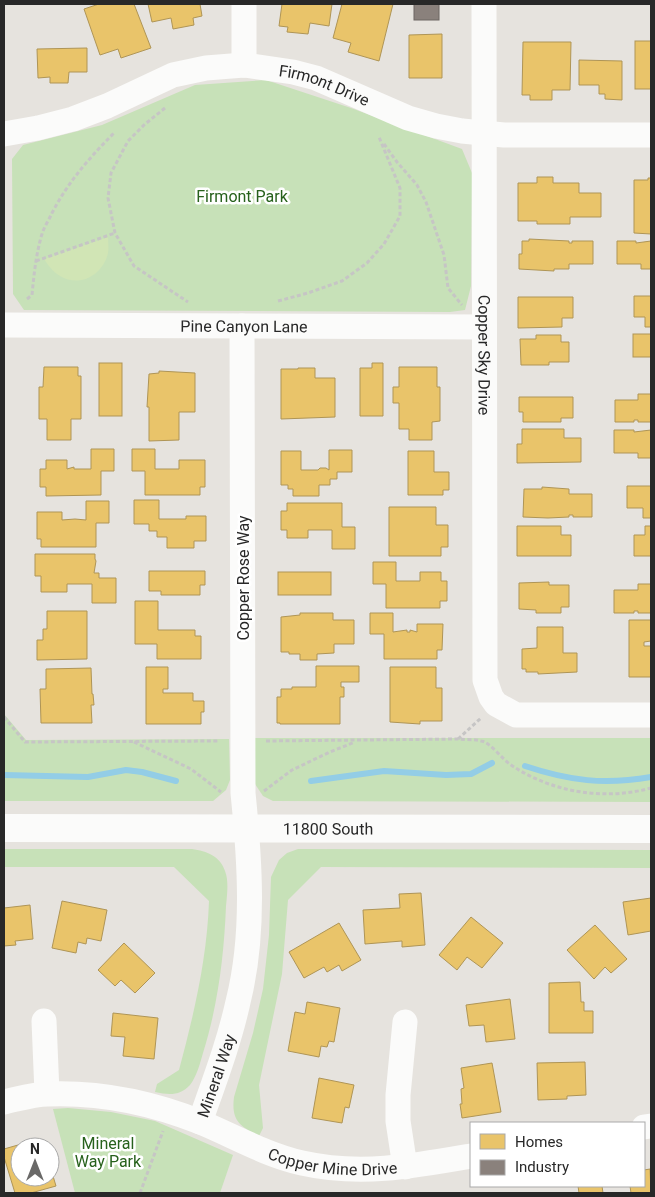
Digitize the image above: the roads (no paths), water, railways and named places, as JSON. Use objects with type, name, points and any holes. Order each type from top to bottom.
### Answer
[{"type":"main road","name":"11800 South","points":[[4,828],[247,830],[651,828]]},
{"type":"street","points":[[244,4],[244,65]]},
{"type":"street","name":"Copper Sky Drive","points":[[484,4],[484,672],[490,710],[516,716],[651,715]]},
{"type":"street","name":"Firmont Drive","points":[[4,134],[73,119],[107,106],[173,75],[206,68],[244,65],[293,72],[316,78],[408,118],[436,126],[484,134],[651,134]]},
{"type":"street","name":"Pine Canyon Lane","points":[[4,325],[484,327]]},
{"type":"street","name":"Copper Rose Way","points":[[242,326],[243,793],[247,830]]},
{"type":"street","name":"Mineral Way","points":[[4,1102],[47,1094],[94,1095],[145,1104],[200,1122],[228,1042],[239,1000],[246,959],[250,870],[247,830]]},
{"type":"street","points":[[44,1021],[47,1094]]},
{"type":"street","points":[[405,1022],[398,1095],[398,1121],[405,1167]]},
{"type":"street","name":"Copper Mine Drive","points":[[200,1122],[268,1152],[302,1163],[336,1168],[370,1170],[405,1167],[470,1156]]},
{"type":"waterway","points":[[311,781],[384,771],[446,775],[471,774],[492,763]]},
{"type":"waterway","points":[[525,766],[557,775],[587,780],[618,781],[651,777]]},
{"type":"waterway","points":[[4,775],[88,777],[126,770],[176,781]]},
{"type":"park label","name":"Firmont Park","points":[[242,196]]},
{"type":"park label","name":"Mineral Way Park","points":[[108,1152]]}]
